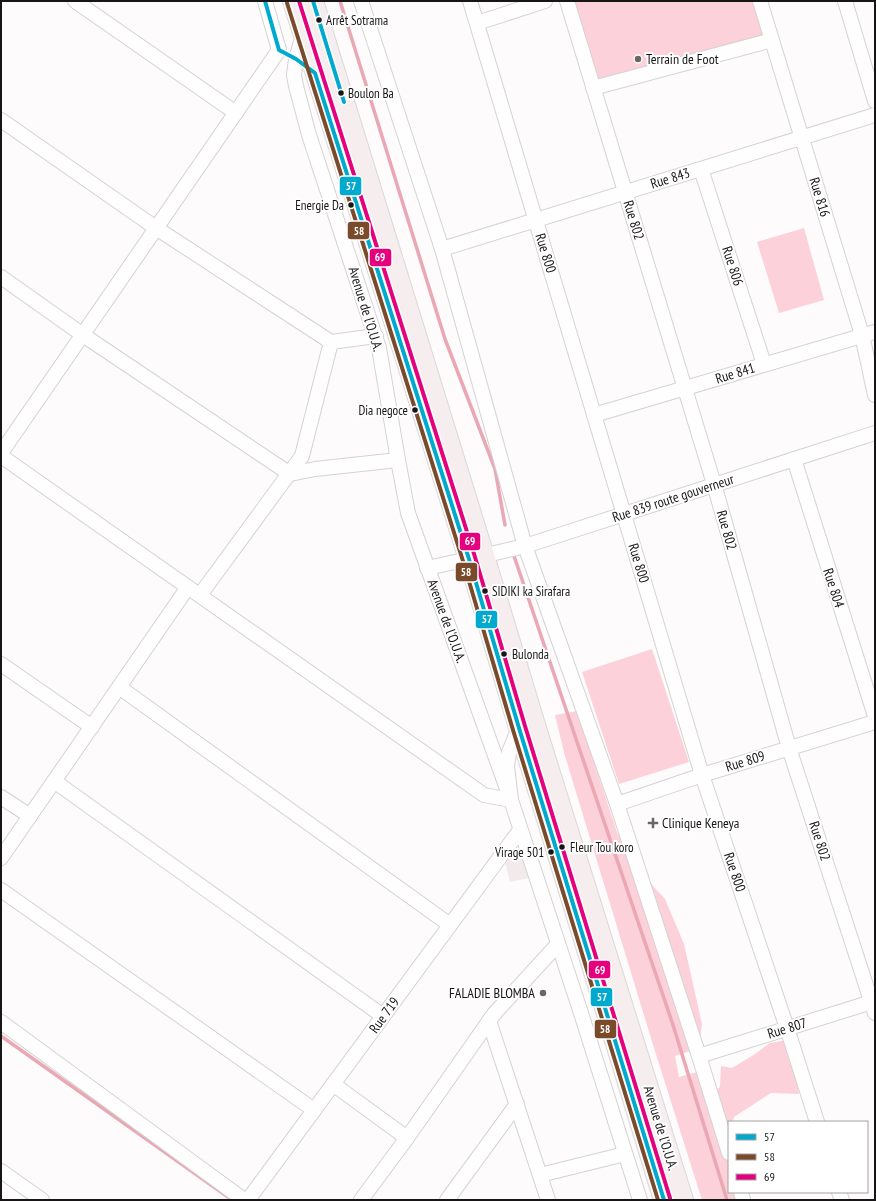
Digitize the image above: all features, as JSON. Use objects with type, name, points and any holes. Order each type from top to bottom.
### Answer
[{"type":"highway","name":"Avenue de l'O.U.A.","points":[[293,1],[315,73],[477,557],[535,725],[683,1200]]},
{"type":"highway","name":"Avenue de l'O.U.A.","points":[[313,1],[477,557],[519,728],[664,1200]]},
{"type":"street","points":[[75,1],[236,113]]},
{"type":"street","points":[[265,1],[279,50],[296,59],[315,73]]},
{"type":"street","points":[[361,1],[442,249],[525,546],[616,804],[699,1056],[728,1150]]},
{"type":"street","name":"Rue 800","points":[[470,1],[702,775],[817,1121]]},
{"type":"street","points":[[477,23],[545,1]]},
{"type":"street","name":"Rue 802","points":[[567,1],[714,484],[789,748],[874,1005]]},
{"type":"street","name":"Rue 816","points":[[760,1],[802,138],[868,333],[875,395]]},
{"type":"street","points":[[845,1],[875,102]]},
{"type":"street","name":"Avenue de l'O.U.A.","points":[[303,35],[296,59],[294,75],[296,86],[309,136],[376,336],[384,373],[408,513],[511,800],[640,1200]]},
{"type":"street","points":[[593,88],[772,40]]},
{"type":"street","points":[[279,50],[1,455],[484,795],[511,800],[507,767],[509,752],[519,728]]},
{"type":"street","name":"Rue 843","points":[[442,249],[875,115]]},
{"type":"street","points":[[1,120],[156,228],[331,342],[376,336]]},
{"type":"street","name":"Rue 806","points":[[701,169],[764,364]]},
{"type":"street","points":[[1,278],[290,474],[315,469],[398,460]]},
{"type":"street","name":"Rue 841","points":[[594,415],[868,333]]},
{"type":"street","points":[[200,595],[302,456],[331,342]]},
{"type":"street","name":"Rue 839 route gouverneur","points":[[427,568],[525,546],[875,433]]},
{"type":"street","name":"Rue 804","points":[[794,459],[875,716]]},
{"type":"street","points":[[1,858],[188,587]]},
{"type":"street","points":[[1,664],[92,727]]},
{"type":"street","points":[[119,687],[450,925]]},
{"type":"street","name":"Rue 809","points":[[616,804],[702,775],[875,722]]},
{"type":"street","points":[[54,781],[383,1016]]},
{"type":"street","points":[[1,797],[30,816]]},
{"type":"street","name":"Rue 719","points":[[248,1200],[520,830]]},
{"type":"street","points":[[1,890],[314,1110]]},
{"type":"street","points":[[360,1200],[407,1138],[494,1014],[558,944]]},
{"type":"street","name":"Rue 807","points":[[699,1056],[787,1028],[874,1005]]},
{"type":"street","points":[[489,1021],[548,1200]]},
{"type":"street","points":[[1,1022],[244,1200]]},
{"type":"street","points":[[333,1084],[407,1138]]},
{"type":"street","points":[[447,1200],[517,1104]]},
{"type":"street","points":[[540,1175],[625,1154]]},
{"type":"street","points":[[1,1171],[42,1200]]},
{"type":"shaded area","name":"Terrain de Foot","points":[[572,1],[755,1],[767,37],[597,83]]},
{"type":"shaded area","points":[[804,228],[824,300],[779,313],[757,242]]},
{"type":"shaded area","points":[[652,649],[689,762],[619,784],[582,672]]},
{"type":"shaded area","points":[[577,711],[617,832],[625,847],[653,886],[665,899],[684,944],[702,1024],[699,1048],[675,1056],[679,1077],[701,1071],[710,1096],[720,1087],[721,1066],[732,1068],[770,1043],[787,1040],[792,1050],[799,1094],[771,1093],[734,1117],[733,1121],[728,1121],[728,1193],[738,1193],[739,1200],[702,1200],[565,756],[555,715]]},
{"type":"shaded area","points":[[524,853],[529,878],[510,882],[504,858]]},
{"type":"waterway","points":[[340,1],[445,339],[495,469],[505,525]]},
{"type":"waterway","points":[[513,553],[673,1025],[727,1200]]},
{"type":"waterway","points":[[1,1036],[228,1197]]},
{"type":"transit line","name":"57","points":[[265,1],[279,50],[296,59],[315,73],[469,559],[519,728],[664,1200]]},
{"type":"transit line","name":"69","points":[[299,1],[475,557],[525,726],[670,1198]]},
{"type":"transit line","name":"57","points":[[313,1],[344,102]]},
{"type":"transit line","name":"58","points":[[287,3],[463,561],[513,730],[658,1200]]},
{"type":"place","name":"Arrêt Sotrama","points":[[319,20]]},
{"type":"place","name":"Terrain de Foot","points":[[638,59]]},
{"type":"place","name":"Boulon Ba","points":[[341,93]]},
{"type":"place","name":"Energie Da","points":[[351,205]]},
{"type":"place","name":"Dia negoce","points":[[415,410]]},
{"type":"place","name":"SIDIKI ka Sirafara","points":[[485,591]]},
{"type":"place","name":"Bulonda","points":[[504,654]]},
{"type":"place","name":"Clinique Keneya","points":[[653,823]]},
{"type":"place","name":"Fleur Tou koro","points":[[562,847]]},
{"type":"place","name":"Virage 501","points":[[551,852]]},
{"type":"place","name":"FALADIE BLOMBA","points":[[543,993]]}]
